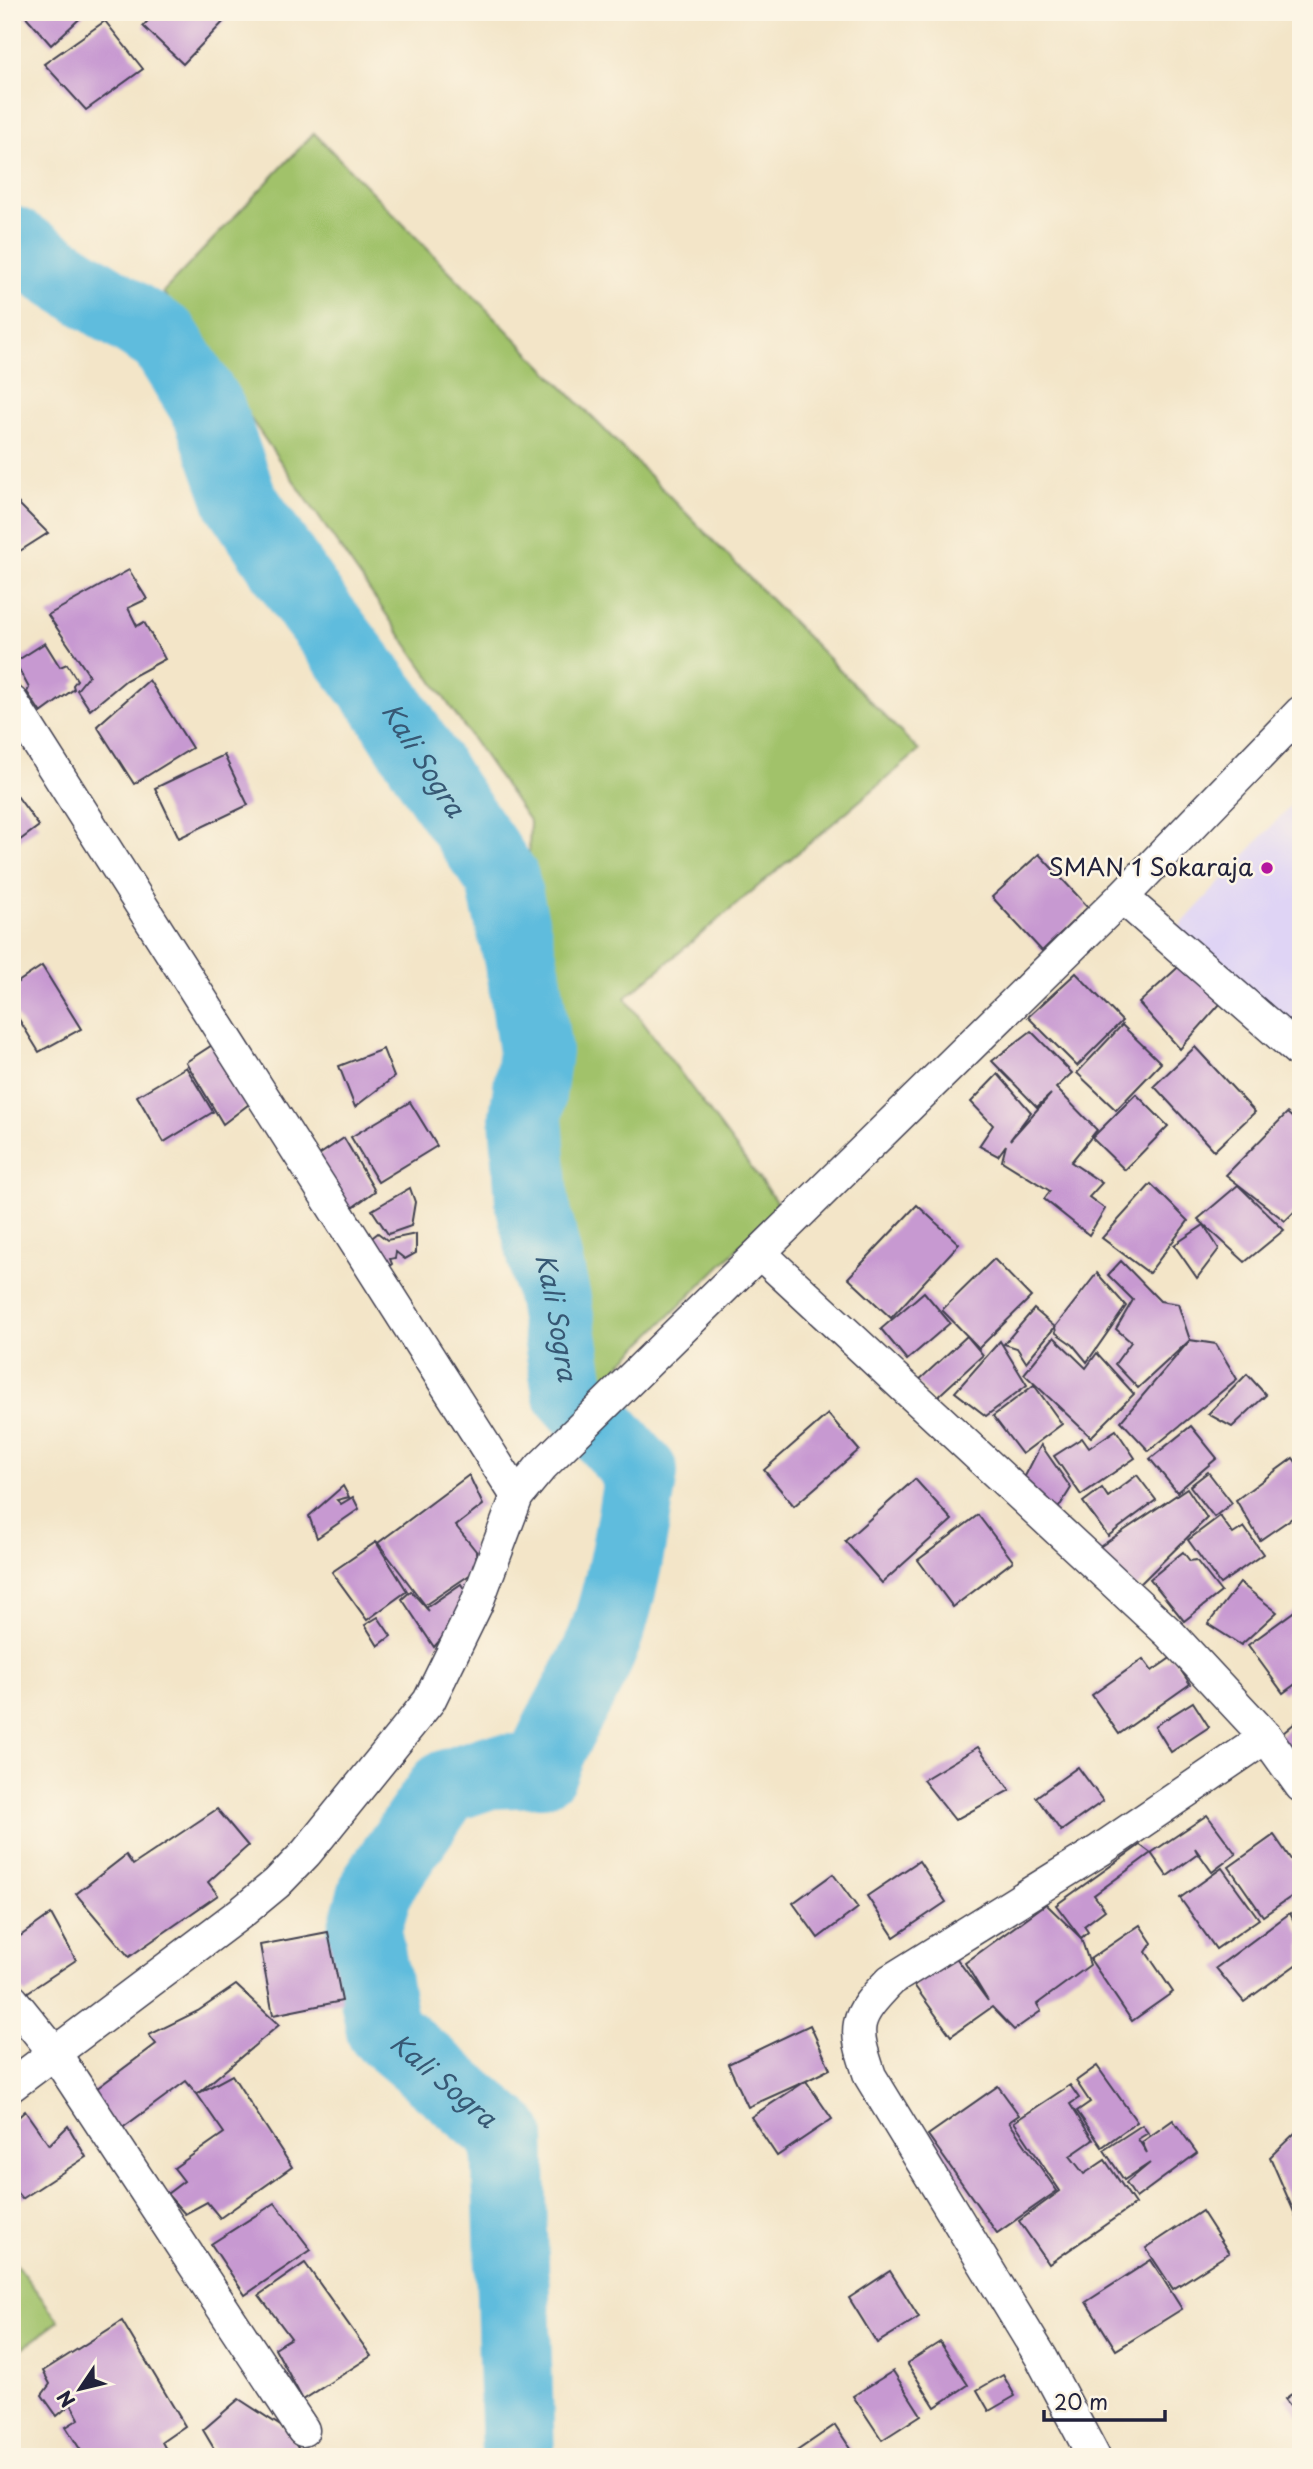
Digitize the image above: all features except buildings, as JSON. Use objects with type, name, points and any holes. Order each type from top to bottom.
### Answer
[{"type":"street","points":[[12,702],[517,1496]]},
{"type":"street","points":[[12,2085],[242,1912],[277,1883],[306,1853],[429,1701],[476,1605],[517,1496],[541,1467],[1122,897],[1301,712]]},
{"type":"street","points":[[1122,897],[1301,1053]]},
{"type":"street","points":[[761,1254],[1170,1634],[1266,1737],[1298,1776]]},
{"type":"street","points":[[1094,2457],[1041,2357],[870,2076],[857,2038],[864,2007],[891,1980],[1100,1850],[1266,1737]]},
{"type":"street","points":[[12,2000],[54,2052],[303,2430]]},
{"type":"shaded area","name":"SMAN 1 Sokaraja","points":[[1301,794],[1301,1057],[1165,942]]},
{"type":"green space","points":[[314,133],[919,751],[625,998],[780,1207],[588,1396],[521,1091],[530,822],[163,292]]},
{"type":"green space","points":[[12,2259],[59,2321],[12,2356]]},
{"type":"waterway","name":"Kali Sogra","points":[[12,243],[164,339],[209,411],[241,501],[314,609],[387,704],[502,878],[524,975],[535,1052],[526,1117],[532,1202],[554,1299],[569,1391],[641,1473],[623,1575],[606,1635],[541,1770],[489,1772],[445,1787],[377,1886],[364,1931],[383,2030],[508,2136],[518,2457]]},
{"type":"place","name":"SMAN 1 Sokaraja","points":[[1267,868]]}]
